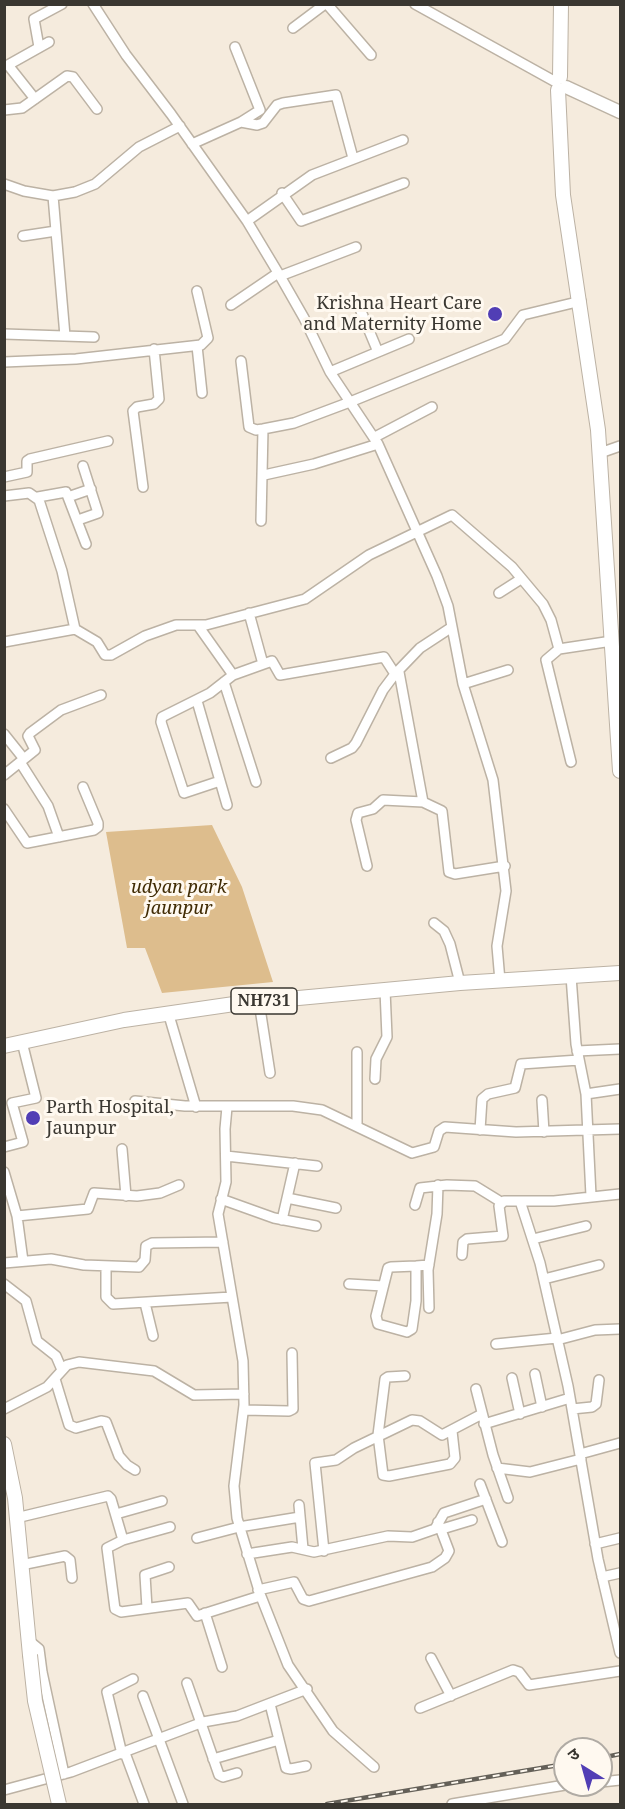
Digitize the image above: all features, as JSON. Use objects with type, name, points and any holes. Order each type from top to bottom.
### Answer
[{"type":"highway","points":[[561,4],[560,84],[564,195],[581,301],[600,453],[612,641],[617,661],[621,771]]},
{"type":"highway","name":"NH731","points":[[4,1046],[168,1012],[460,983],[621,973]]},
{"type":"highway","points":[[4,1444],[10,1499],[16,1518],[35,1701],[59,1804]]},
{"type":"main road","points":[[560,84],[621,112]]},
{"type":"street","points":[[39,47],[34,19],[62,4]]},
{"type":"street","points":[[93,4],[126,55],[180,126],[247,221],[279,274],[304,318],[330,372],[376,441],[397,480],[416,533],[437,576],[452,627],[463,684],[493,780],[505,866],[506,891],[497,946],[500,981]]},
{"type":"street","points":[[293,28],[326,4],[371,55]]},
{"type":"street","points":[[415,4],[560,84]]},
{"type":"street","points":[[35,99],[8,65],[49,42]]},
{"type":"street","points":[[192,144],[241,122],[260,110],[236,47]]},
{"type":"street","points":[[4,110],[22,108],[63,77],[70,76],[97,109]]},
{"type":"street","points":[[241,122],[257,125],[263,123],[277,105],[336,95],[353,158]]},
{"type":"street","points":[[4,184],[24,191],[53,196],[75,192],[95,184],[139,147],[180,126]]},
{"type":"street","points":[[247,221],[282,194],[312,175],[403,140]]},
{"type":"street","points":[[282,194],[301,221],[404,183]]},
{"type":"street","points":[[53,196],[65,336]]},
{"type":"street","points":[[23,236],[56,231]]},
{"type":"street","points":[[231,305],[279,274],[356,247]]},
{"type":"street","points":[[4,362],[76,359],[197,346],[208,338],[197,291]]},
{"type":"street","points":[[241,361],[249,427],[256,430],[263,429],[294,423],[505,339],[523,315],[581,301]]},
{"type":"street","points":[[358,304],[378,352]]},
{"type":"street","points":[[4,334],[94,337]]},
{"type":"street","points":[[330,372],[409,339]]},
{"type":"street","points":[[197,346],[202,393]]},
{"type":"street","points":[[143,487],[134,411],[137,407],[154,404],[159,399],[154,349]]},
{"type":"street","points":[[264,475],[314,464],[376,441],[432,407]]},
{"type":"street","points":[[261,521],[264,475],[263,429]]},
{"type":"street","points":[[4,477],[27,472],[27,461],[30,459],[108,441]]},
{"type":"street","points":[[600,453],[621,446]]},
{"type":"street","points":[[78,520],[98,513],[83,466]]},
{"type":"street","points":[[68,497],[91,489]]},
{"type":"street","points":[[4,496],[28,493],[38,497],[64,491],[78,520],[86,544]]},
{"type":"street","points":[[38,497],[62,571],[75,629]]},
{"type":"street","points":[[4,642],[75,629],[97,642],[108,655],[145,636],[176,625],[199,627],[305,599],[369,555],[452,515],[521,579],[547,612],[559,649]]},
{"type":"street","points":[[499,593],[521,579]]},
{"type":"street","points":[[249,613],[263,664]]},
{"type":"street","points":[[199,627],[233,675]]},
{"type":"street","points":[[331,758],[352,748],[383,690],[420,648],[452,627]]},
{"type":"street","points":[[571,762],[547,666],[548,655],[559,649],[612,641]]},
{"type":"street","points":[[220,782],[184,793],[161,722],[162,717],[196,701],[233,675],[273,661],[280,675],[384,657],[397,673],[423,802]]},
{"type":"street","points":[[463,684],[508,670]]},
{"type":"street","points":[[224,682],[256,782]]},
{"type":"street","points":[[4,775],[35,750],[28,736],[30,733],[61,710],[101,695]]},
{"type":"street","points":[[196,701],[227,805]]},
{"type":"street","points":[[4,735],[48,806],[56,821],[59,837]]},
{"type":"street","points":[[4,809],[27,843],[98,827],[83,787]]},
{"type":"street","points":[[366,866],[356,820],[358,813],[374,809],[383,800],[423,802],[442,811],[449,872],[455,874],[505,866]]},
{"type":"street","points":[[434,923],[444,932],[450,944],[460,983]]},
{"type":"street","points":[[571,976],[578,1055],[586,1094],[591,1196]]},
{"type":"street","points":[[375,1079],[376,1059],[387,1037],[385,990]]},
{"type":"street","points":[[259,1002],[270,1073]]},
{"type":"street","points":[[168,1012],[196,1107]]},
{"type":"street","points":[[4,1147],[23,1142],[12,1103],[36,1098],[22,1042]]},
{"type":"street","points":[[480,1130],[482,1099],[488,1094],[515,1089],[521,1064],[621,1049]]},
{"type":"street","points":[[357,1052],[357,1126]]},
{"type":"street","points":[[586,1094],[621,1089]]},
{"type":"street","points":[[542,1100],[544,1132]]},
{"type":"street","points":[[135,1101],[196,1107],[307,1108],[333,1113],[403,1150],[421,1152],[434,1147],[442,1127],[544,1132],[621,1129]]},
{"type":"street","points":[[227,1107],[226,1182],[218,1214],[243,1361],[244,1410],[234,1486],[239,1527],[259,1593],[283,1656],[333,1731],[374,1767]]},
{"type":"street","points":[[122,1149],[126,1196]]},
{"type":"street","points":[[226,1155],[317,1166]]},
{"type":"street","points":[[282,1220],[295,1163]]},
{"type":"street","points":[[4,1172],[17,1216],[24,1261]]},
{"type":"street","points":[[17,1216],[88,1209],[94,1193],[126,1196],[150,1195],[179,1185]]},
{"type":"street","points":[[415,1205],[418,1189],[438,1185],[475,1186],[501,1202],[554,1201],[621,1194]]},
{"type":"street","points":[[429,1308],[429,1265],[437,1214],[438,1185]]},
{"type":"street","points":[[287,1198],[336,1208]]},
{"type":"street","points":[[221,1199],[282,1220],[316,1226]]},
{"type":"street","points":[[520,1201],[544,1279],[570,1398],[595,1544],[621,1653]]},
{"type":"street","points":[[462,1255],[463,1242],[467,1239],[503,1236],[499,1206],[501,1202]]},
{"type":"street","points":[[533,1239],[586,1226]]},
{"type":"street","points":[[4,1263],[51,1259],[106,1266],[139,1267],[145,1260],[146,1246],[152,1243],[223,1242]]},
{"type":"street","points":[[416,1266],[414,1324],[410,1331],[382,1326],[377,1322],[388,1268],[429,1265]]},
{"type":"street","points":[[544,1279],[599,1265]]},
{"type":"street","points":[[106,1266],[108,1301],[113,1304],[232,1297]]},
{"type":"street","points":[[349,1284],[383,1286]]},
{"type":"street","points":[[5,1286],[26,1301],[36,1341],[56,1356],[62,1370]]},
{"type":"street","points":[[145,1303],[153,1336]]},
{"type":"street","points":[[496,1344],[557,1339],[595,1330],[621,1329]]},
{"type":"street","points":[[244,1410],[288,1412],[293,1409],[292,1353]]},
{"type":"street","points":[[4,1408],[47,1387],[62,1370],[79,1362],[142,1368],[168,1377],[194,1395],[244,1394]]},
{"type":"street","points":[[535,1374],[542,1407]]},
{"type":"street","points":[[405,1376],[385,1379],[378,1436],[382,1475],[389,1476],[452,1463],[455,1458],[452,1431]]},
{"type":"street","points":[[512,1378],[520,1414]]},
{"type":"street","points":[[55,1379],[69,1425],[76,1428],[101,1421],[106,1422],[119,1456],[127,1466],[135,1470]]},
{"type":"street","points":[[572,1409],[592,1407],[596,1404],[599,1380]]},
{"type":"street","points":[[476,1389],[497,1468],[508,1498]]},
{"type":"street","points":[[324,1551],[315,1463],[336,1460],[378,1436],[416,1419],[437,1433],[452,1431],[483,1419],[520,1414],[570,1398]]},
{"type":"street","points":[[497,1468],[510,1467],[530,1472],[621,1443]]},
{"type":"street","points":[[480,1484],[501,1542]]},
{"type":"street","points":[[16,1518],[108,1496],[123,1540]]},
{"type":"street","points":[[170,1527],[123,1540],[106,1550],[113,1606],[121,1612],[188,1603],[195,1616],[294,1582],[303,1599],[309,1601],[432,1567],[448,1555],[449,1547],[440,1526],[444,1513],[486,1499]]},
{"type":"street","points":[[116,1514],[162,1501]]},
{"type":"street","points":[[299,1505],[303,1549]]},
{"type":"street","points":[[197,1538],[239,1527],[300,1517]]},
{"type":"street","points":[[247,1554],[277,1548],[303,1549],[310,1552],[324,1551],[388,1536],[412,1537],[432,1532],[440,1526],[472,1520]]},
{"type":"street","points":[[595,1544],[621,1538]]},
{"type":"street","points":[[21,1566],[65,1556],[70,1560],[72,1578]]},
{"type":"street","points":[[147,1608],[145,1575],[169,1567]]},
{"type":"street","points":[[602,1578],[621,1573]]},
{"type":"street","points":[[205,1613],[222,1667]]},
{"type":"street","points":[[28,1640],[39,1649],[64,1774]]},
{"type":"street","points":[[431,1658],[451,1696]]},
{"type":"street","points":[[420,1708],[513,1670],[519,1672],[530,1685],[621,1671]]},
{"type":"street","points":[[133,1679],[107,1692],[124,1754],[144,1804]]},
{"type":"street","points":[[187,1683],[221,1777],[237,1773]]},
{"type":"street","points":[[4,1790],[64,1774],[124,1754],[200,1724],[220,1717],[237,1716],[307,1689]]},
{"type":"street","points":[[143,1696],[183,1804]]},
{"type":"street","points":[[270,1704],[286,1768],[306,1766]]},
{"type":"street","points":[[213,1759],[279,1740]]},
{"type":"street","points":[[452,1804],[553,1787]]},
{"type":"green space","name":"udyan park jaunpur","points":[[212,825],[242,887],[273,982],[162,993],[145,948],[127,948],[106,832]]},
{"type":"railway","points":[[613,1755],[620,1754]]},
{"type":"railway","points":[[327,1804],[553,1766]]},
{"type":"place","name":"Krishna Heart Care and Maternity Home","points":[[495,314]]},
{"type":"place","name":"Parth Hospital, Jaunpur","points":[[33,1118]]}]
